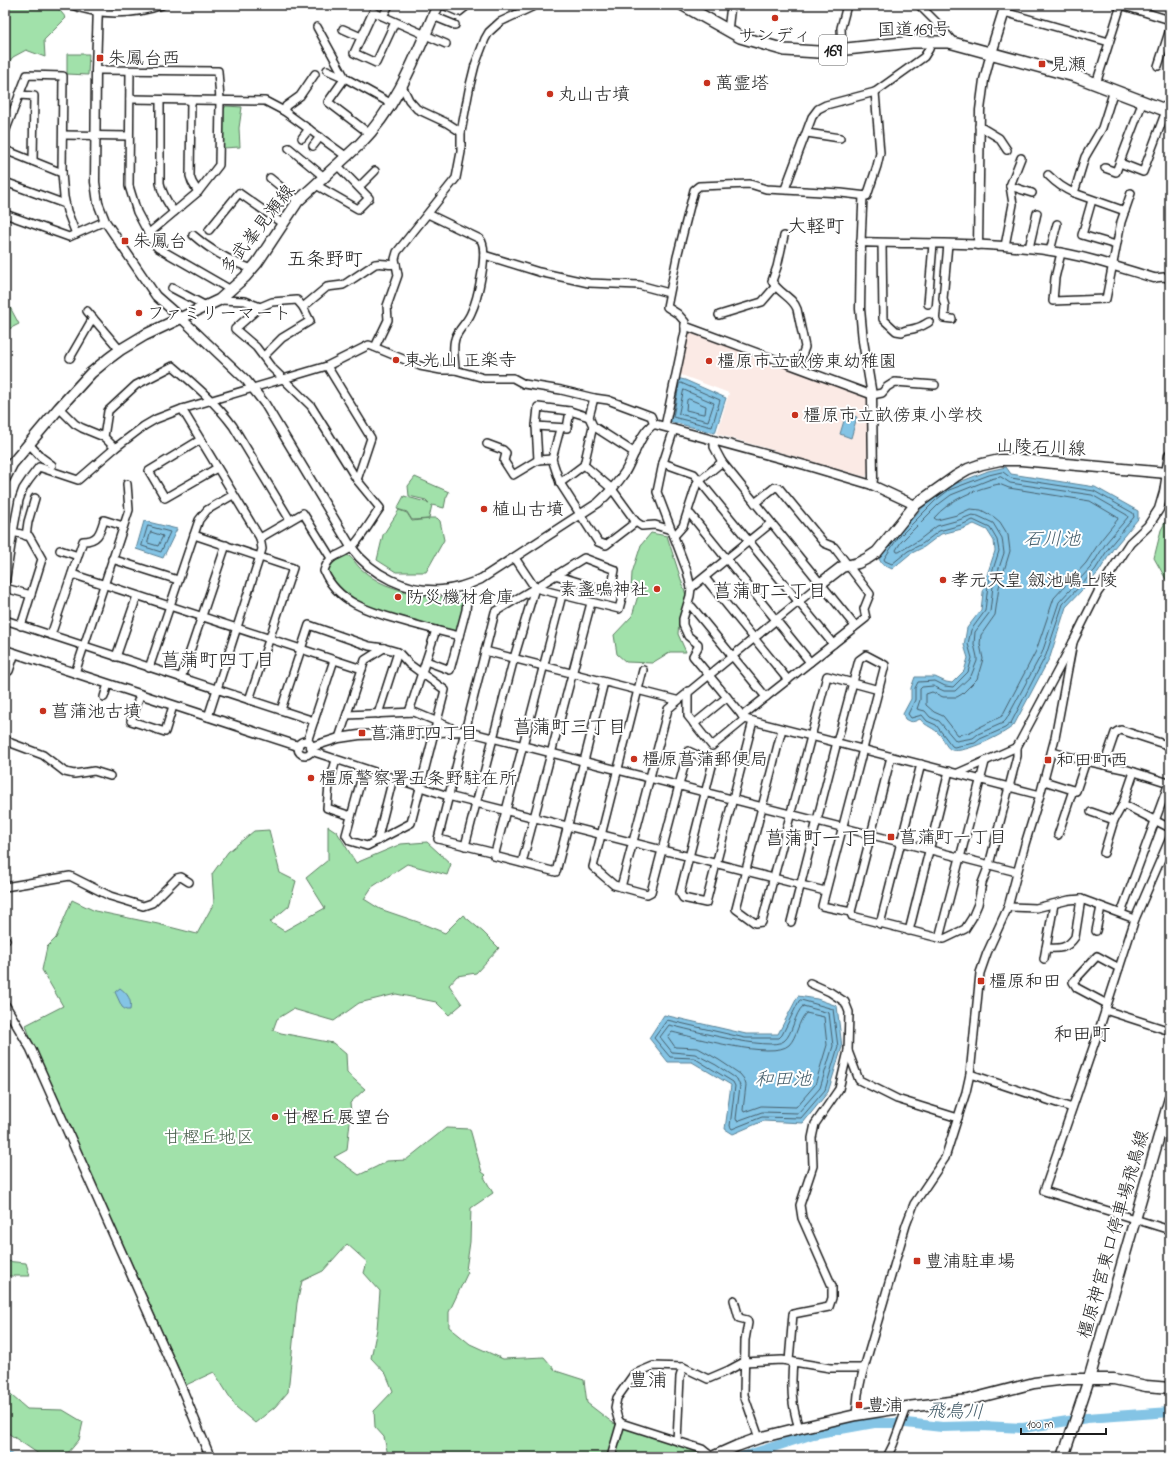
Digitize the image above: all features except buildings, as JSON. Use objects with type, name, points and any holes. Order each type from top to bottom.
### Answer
[{"type":"highway","name":"国道169号","points":[[683,5],[728,31],[755,42],[785,50],[818,52],[930,41],[954,43],[1096,84],[1168,112]]},
{"type":"main road","name":"多武峯見瀬線","points":[[5,478],[12,464],[59,408],[91,373],[120,350],[145,335],[219,300],[232,290],[252,269],[298,201],[370,134],[392,104],[402,86],[438,5]]},
{"type":"main road","points":[[992,53],[1005,8]]},
{"type":"main road","points":[[1167,473],[1170,457]]},
{"type":"main road","name":"山陵石川線","points":[[820,584],[842,567],[858,563],[877,552],[915,505],[956,476],[968,469],[982,464],[1000,460],[1048,462],[1167,473]]},
{"type":"main road","name":"橿原神宮東口停車場飛鳥線","points":[[1063,1457],[1089,1379],[1170,1098]]},
{"type":"main road","points":[[712,1457],[758,1438],[799,1428],[856,1415],[968,1400],[1034,1383],[1067,1379],[1089,1379],[1114,1380],[1146,1386],[1170,1388]]},
{"type":"street","points":[[72,5],[80,8],[98,8],[130,12],[141,8],[162,5]]},
{"type":"street","points":[[383,16],[389,5]]},
{"type":"street","points":[[443,5],[459,12],[468,5]]},
{"type":"street","points":[[375,347],[388,320],[387,306],[398,275],[395,255],[456,178],[461,152],[461,132],[472,75],[485,39],[489,32],[500,22],[536,5]]},
{"type":"street","points":[[728,31],[731,5]]},
{"type":"street","points":[[842,50],[841,28],[847,5]]},
{"type":"street","points":[[919,5],[946,32],[954,43]]},
{"type":"street","points":[[1096,84],[1121,5],[1170,20]]},
{"type":"street","points":[[98,8],[96,70],[96,193],[105,221],[156,296],[181,318],[253,388],[265,404],[351,547],[364,563],[372,569],[396,582],[416,588],[434,590],[465,586],[481,579],[598,504],[612,490],[625,472],[648,430],[654,424]]},
{"type":"street","points":[[1005,8],[1109,42]]},
{"type":"street","points":[[395,22],[376,63],[354,53],[373,12],[446,44]]},
{"type":"street","points":[[433,16],[455,25]]},
{"type":"street","points":[[316,27],[345,78]]},
{"type":"street","points":[[343,29],[361,37]]},
{"type":"street","points":[[1158,66],[1170,29]]},
{"type":"street","points":[[785,190],[812,117],[818,109],[826,105],[875,92],[924,57],[929,49],[930,41]]},
{"type":"street","points":[[978,245],[979,126],[982,89],[992,53]]},
{"type":"street","points":[[96,70],[218,71],[220,100],[220,165],[198,192],[148,234]]},
{"type":"street","points":[[327,70],[345,78],[392,104]]},
{"type":"street","points":[[130,71],[129,178],[131,196],[137,212],[154,244],[162,251],[232,290]]},
{"type":"street","points":[[284,111],[286,106],[300,96],[315,74]]},
{"type":"street","points":[[5,132],[27,75],[63,76],[62,173],[64,204],[76,234]]},
{"type":"street","points":[[345,78],[328,102],[370,134]]},
{"type":"street","points":[[402,86],[412,106],[417,110],[447,123],[461,132]]},
{"type":"street","points":[[1074,193],[1085,157],[1102,128],[1114,90]]},
{"type":"street","points":[[665,426],[685,332],[685,322],[678,314],[667,307],[694,190],[699,186],[750,184],[766,189],[867,196],[880,153],[875,92]]},
{"type":"street","points":[[19,94],[34,96],[33,161]]},
{"type":"street","points":[[130,99],[265,101],[284,111],[347,157]]},
{"type":"street","points":[[160,100],[160,183],[161,191],[174,212]]},
{"type":"street","points":[[191,100],[190,176],[198,192]]},
{"type":"street","points":[[1105,168],[1116,172],[1143,101]]},
{"type":"street","points":[[1120,163],[1143,172],[1168,112]]},
{"type":"street","points":[[979,126],[998,138],[1007,150]]},
{"type":"street","points":[[302,138],[309,129]]},
{"type":"street","points":[[807,133],[840,138]]},
{"type":"street","points":[[63,135],[129,136]]},
{"type":"street","points":[[313,146],[320,137]]},
{"type":"street","points":[[289,148],[324,177]]},
{"type":"street","points":[[5,150],[62,173]]},
{"type":"street","points":[[1005,246],[1013,204],[1010,186],[1021,158]]},
{"type":"street","points":[[316,185],[358,209],[369,198],[337,165]]},
{"type":"street","points":[[359,187],[375,171]]},
{"type":"street","points":[[1048,175],[1063,188],[1092,200],[1125,210]]},
{"type":"street","points":[[270,178],[298,201]]},
{"type":"street","points":[[5,182],[64,204]]},
{"type":"street","points":[[1010,186],[1032,193]]},
{"type":"street","points":[[209,230],[239,193],[283,224]]},
{"type":"street","points":[[1061,252],[1055,278],[1053,300],[1106,299],[1116,245],[1131,193]]},
{"type":"street","points":[[863,196],[860,309],[862,334],[872,395],[872,485]]},
{"type":"street","points":[[1092,200],[1082,235],[1116,245]]},
{"type":"street","points":[[1029,248],[1037,213]]},
{"type":"street","points":[[5,214],[69,237],[105,221]]},
{"type":"street","points":[[428,214],[480,239],[484,245],[481,278],[471,313],[456,334],[454,342],[455,370]]},
{"type":"street","points":[[1050,250],[1057,224]]},
{"type":"street","points":[[193,235],[214,251],[234,262],[252,269]]},
{"type":"street","points":[[784,236],[777,267],[772,281],[775,287],[796,304],[805,347],[798,367]]},
{"type":"street","points":[[861,242],[1005,246],[1050,250],[1154,278],[1164,277],[1170,279]]},
{"type":"street","points":[[882,243],[883,319],[896,331],[902,332],[920,327],[929,322]]},
{"type":"street","points":[[928,304],[933,244]]},
{"type":"street","points":[[948,244],[943,299],[945,306],[944,318],[952,319]]},
{"type":"street","points":[[484,255],[539,272],[589,284],[639,285],[669,294]]},
{"type":"street","points":[[303,307],[328,287],[343,285],[379,262],[390,265],[396,264]]},
{"type":"street","points":[[719,315],[762,302],[775,287]]},
{"type":"street","points":[[172,288],[206,306]]},
{"type":"street","points":[[219,300],[245,301],[260,307]]},
{"type":"street","points":[[264,356],[282,338],[310,320],[303,307],[297,300],[272,302],[260,307],[235,329],[256,347],[271,367],[311,406],[356,480],[380,508],[351,547],[331,558],[327,562],[324,571],[326,576],[350,602],[369,612],[459,636]]},
{"type":"street","points":[[87,311],[120,350]]},
{"type":"street","points":[[70,358],[93,318]]},
{"type":"street","points":[[685,326],[872,395],[882,393],[887,387],[895,382],[935,385]]},
{"type":"street","points":[[5,584],[19,500],[23,490],[39,467],[78,480],[115,448],[144,426],[156,419],[182,409],[327,366],[364,347],[375,347],[420,366],[441,370],[455,370],[484,378],[513,378],[524,384],[608,400],[650,416],[654,424]]},
{"type":"street","points":[[104,436],[108,411],[136,385],[173,366],[212,401],[233,426],[290,520]]},
{"type":"street","points":[[327,366],[371,438],[356,480]]},
{"type":"street","points":[[594,398],[589,417],[593,426],[635,453]]},
{"type":"street","points":[[538,460],[536,426],[538,407],[570,411],[589,417]]},
{"type":"street","points":[[59,408],[69,419],[82,428],[104,436],[115,448]]},
{"type":"street","points":[[182,409],[260,538],[262,549],[208,717]]},
{"type":"street","points":[[536,426],[560,429],[567,428],[570,411]]},
{"type":"street","points":[[654,424],[805,465],[872,485],[915,505]]},
{"type":"street","points":[[560,483],[584,465],[593,426]]},
{"type":"street","points":[[560,429],[552,459],[560,483],[598,542],[606,545],[636,522]]},
{"type":"street","points":[[674,429],[663,463],[657,492],[687,571],[691,588],[688,605],[683,619],[683,625],[688,636],[698,644],[693,656],[744,718],[753,722],[837,742],[1040,795]]},
{"type":"street","points":[[200,440],[148,471],[165,498],[217,468]]},
{"type":"street","points":[[714,440],[714,447],[722,462],[855,626]]},
{"type":"street","points":[[29,444],[41,457],[52,465]]},
{"type":"street","points":[[487,444],[503,450],[506,453],[504,461],[513,475],[538,460],[552,459]]},
{"type":"street","points":[[673,533],[683,526],[697,483],[722,462]]},
{"type":"street","points":[[663,463],[694,474],[700,480],[833,644]]},
{"type":"street","points":[[584,465],[612,490],[636,522],[642,526],[655,525],[673,533]]},
{"type":"street","points":[[891,756],[851,912],[852,916],[944,939],[965,929],[978,904],[982,882],[989,865],[1017,756],[1017,747],[1099,590],[1130,543],[1148,526],[1159,509],[1167,493],[1167,473]]},
{"type":"street","points":[[74,673],[129,510],[127,484]]},
{"type":"street","points":[[688,691],[688,716],[712,746],[766,697],[866,618],[864,609],[870,594],[834,547],[824,543],[779,488],[775,487],[755,504]]},
{"type":"street","points":[[149,668],[199,520],[203,514],[233,495]]},
{"type":"street","points":[[26,536],[28,522],[35,498]]},
{"type":"street","points":[[260,538],[303,513],[331,558]]},
{"type":"street","points":[[688,513],[810,662]]},
{"type":"street","points":[[51,635],[83,541],[90,541],[95,538],[100,532],[104,520],[123,526]]},
{"type":"street","points":[[691,588],[771,523]]},
{"type":"street","points":[[13,532],[29,536],[42,559],[22,626]]},
{"type":"street","points":[[194,534],[293,568],[249,700]]},
{"type":"street","points":[[181,678],[226,545]]},
{"type":"street","points":[[60,550],[78,556]]},
{"type":"street","points":[[515,558],[535,588],[619,609],[624,594]]},
{"type":"street","points":[[495,853],[438,839],[495,612],[555,575],[584,558],[615,570],[613,580],[604,590],[555,575]]},
{"type":"street","points":[[112,559],[178,580]]},
{"type":"street","points":[[72,574],[362,669]]},
{"type":"street","points":[[705,578],[788,680]]},
{"type":"street","points":[[621,887],[668,709],[676,700],[820,584]]},
{"type":"street","points":[[426,661],[450,670],[467,605],[465,586]]},
{"type":"street","points":[[5,588],[31,595]]},
{"type":"street","points":[[465,846],[514,658],[535,588]]},
{"type":"street","points":[[562,595],[494,856],[556,872],[604,682]]},
{"type":"street","points":[[116,657],[137,596]]},
{"type":"street","points":[[522,864],[592,603]]},
{"type":"street","points":[[688,605],[692,607],[766,697]]},
{"type":"street","points":[[5,620],[314,721]]},
{"type":"street","points":[[281,710],[309,625],[369,646],[398,652],[409,664],[445,690],[412,823],[367,846],[350,841],[346,835],[364,769]]},
{"type":"street","points":[[409,712],[436,630]]},
{"type":"street","points":[[856,1415],[858,1394],[864,1368],[906,1225],[914,1204],[945,1158],[966,1092],[970,1074],[980,973],[987,953],[1008,906],[1044,781],[1052,752],[1073,642]]},
{"type":"street","points":[[339,738],[365,660],[384,648]]},
{"type":"street","points":[[5,650],[298,746],[301,743],[336,760],[448,796],[568,825],[825,891]]},
{"type":"street","points":[[378,714],[398,652]]},
{"type":"street","points":[[485,652],[514,658],[676,700]]},
{"type":"street","points":[[9,671],[15,653]]},
{"type":"street","points":[[791,922],[852,683],[860,660],[866,655],[885,665],[822,906],[851,912]]},
{"type":"street","points":[[298,746],[301,754],[305,755],[310,747],[314,721],[334,660]]},
{"type":"street","points":[[643,670],[600,834],[593,867],[614,885],[647,894],[651,892],[688,751],[713,762],[680,893],[683,898],[706,903],[753,722]]},
{"type":"street","points":[[782,729],[736,909],[755,923],[762,922],[827,676],[879,690]]},
{"type":"street","points":[[104,697],[108,684]]},
{"type":"street","points":[[140,695],[131,721],[164,732],[173,706]]},
{"type":"street","points":[[694,724],[727,697]]},
{"type":"street","points":[[347,715],[414,712],[450,727],[454,731]]},
{"type":"street","points":[[1104,765],[1115,733],[1121,730],[1170,746]]},
{"type":"street","points":[[310,747],[339,738],[359,735],[465,731],[1017,872]]},
{"type":"street","points":[[5,739],[11,743],[43,755],[65,772],[74,774],[94,771],[110,776]]},
{"type":"street","points":[[958,774],[1017,747]]},
{"type":"street","points":[[1052,752],[1169,781],[1121,914]]},
{"type":"street","points":[[336,760],[329,786],[327,808],[351,816]]},
{"type":"street","points":[[1044,781],[1076,792],[1086,761]]},
{"type":"street","points":[[939,938],[985,762]]},
{"type":"street","points":[[880,924],[921,764]]},
{"type":"street","points":[[909,931],[949,771]]},
{"type":"street","points":[[1104,853],[1114,820],[1123,804],[1134,772]]},
{"type":"street","points":[[377,841],[393,778]]},
{"type":"street","points":[[1058,835],[1073,790]]},
{"type":"street","points":[[1123,804],[1170,828]]},
{"type":"street","points":[[1091,812],[1114,820]]},
{"type":"street","points":[[1170,838],[1135,918],[1044,1191],[1170,1230]]},
{"type":"street","points":[[5,887],[70,876],[110,896],[143,906],[152,904],[177,878],[181,877],[189,882]]},
{"type":"street","points":[[1008,906],[1036,908],[1081,899],[1135,918]]},
{"type":"street","points":[[1046,948],[1064,948],[1075,937],[1081,899]]},
{"type":"street","points":[[1044,959],[1054,904]]},
{"type":"street","points":[[1096,931],[1101,907]]},
{"type":"street","points":[[1119,968],[1097,956],[1073,982],[1077,988],[1106,1007],[1170,1031]]},
{"type":"street","points":[[799,1428],[793,1408],[791,1393],[793,1314],[829,1307],[832,1298],[832,1286],[802,1218],[800,1205],[812,1166],[812,1138],[815,1124],[839,1089],[848,1051],[849,1012],[845,1002],[830,992],[810,983]]},
{"type":"street","points":[[5,1005],[33,1054],[210,1457]]},
{"type":"street","points":[[848,1051],[859,1080],[898,1099],[958,1118]]},
{"type":"street","points":[[970,1074],[1072,1108]]},
{"type":"street","points":[[734,1300],[739,1318],[747,1320],[748,1323],[745,1340],[744,1395],[758,1438]]},
{"type":"street","points":[[712,1457],[702,1449],[621,1423],[618,1419],[615,1408],[617,1398],[634,1374],[653,1366],[683,1367],[708,1379],[744,1362],[782,1360],[830,1368],[864,1368]]},
{"type":"street","points":[[677,1441],[680,1377],[683,1367]]},
{"type":"street","points":[[887,1457],[899,1431],[907,1407]]},
{"type":"street","points":[[611,1457],[621,1423]]},
{"type":"shaded area","name":"橿原市立畝傍東小学校","points":[[691,330],[867,396],[870,466],[866,477],[717,434],[729,393],[676,373],[686,333]]},
{"type":"green space","points":[[5,5],[54,5],[66,18],[44,40],[45,57],[26,50],[13,57],[5,67]]},
{"type":"green space","points":[[67,54],[89,54],[88,75],[67,74]]},
{"type":"green space","points":[[226,106],[242,107],[239,128],[240,147],[223,148],[223,110]]},
{"type":"green space","points":[[5,298],[19,324],[5,331]]},
{"type":"green space","points":[[415,477],[449,492],[444,508],[432,505],[429,518],[437,518],[440,521],[444,540],[426,572],[396,572],[377,560],[383,535],[399,510],[407,513],[412,521],[429,519],[412,520],[407,512],[397,509],[404,496],[429,503],[426,500],[409,496],[408,486]]},
{"type":"green space","points":[[1170,513],[1170,582],[1167,581],[1154,558],[1161,530]]},
{"type":"green space","points":[[651,533],[667,536],[686,595],[679,620],[678,634],[686,652],[670,652],[652,663],[626,662],[617,654],[614,635],[632,616],[639,592],[631,589],[632,573],[641,545]]},
{"type":"green space","points":[[344,554],[351,558],[372,578],[392,587],[426,596],[464,596],[465,603],[458,630],[455,633],[383,613],[364,605],[348,595],[336,584],[328,570],[330,563]]},
{"type":"green space","name":"甘樫丘地区","points":[[328,826],[337,832],[356,863],[401,844],[427,842],[451,864],[447,875],[407,864],[372,887],[364,899],[380,909],[445,933],[463,915],[499,948],[476,973],[457,976],[449,985],[462,1004],[449,1015],[436,1002],[396,994],[359,1003],[334,1021],[293,1009],[277,1019],[273,1030],[281,1033],[333,1043],[346,1054],[347,1073],[365,1089],[350,1103],[351,1112],[347,1150],[334,1157],[359,1175],[387,1161],[406,1160],[446,1128],[470,1129],[482,1172],[486,1175],[484,1177],[493,1193],[471,1208],[470,1242],[466,1270],[468,1272],[449,1312],[449,1327],[470,1344],[503,1359],[544,1357],[556,1371],[584,1380],[587,1403],[613,1423],[689,1448],[703,1455],[699,1457],[387,1457],[388,1455],[384,1437],[375,1427],[374,1411],[393,1391],[386,1374],[371,1358],[377,1329],[380,1291],[364,1273],[367,1262],[347,1244],[323,1271],[302,1281],[297,1303],[288,1392],[275,1407],[255,1423],[236,1407],[214,1372],[186,1385],[30,1037],[26,1025],[63,1006],[42,970],[47,947],[56,938],[72,900],[95,911],[197,934],[214,903],[212,874],[228,852],[254,831],[269,830],[280,873],[296,881],[289,906],[270,922],[284,931],[325,908],[306,878],[328,860]]},
{"type":"green space","points":[[5,1261],[26,1263],[30,1276],[5,1276]]},
{"type":"green space","points":[[5,1390],[27,1409],[63,1410],[83,1422],[79,1440],[68,1453],[43,1457],[5,1431]]},
{"type":"water","points":[[677,378],[726,398],[715,433],[668,421]]},
{"type":"water","points":[[846,414],[857,417],[851,438],[840,434]]},
{"type":"water","name":"石川池","points":[[1006,467],[1011,474],[1095,487],[1138,511],[1138,519],[1113,549],[1098,573],[1066,607],[1050,657],[1014,725],[1002,733],[975,746],[965,749],[952,750],[947,746],[938,733],[920,719],[911,722],[905,719],[903,714],[911,699],[911,688],[915,677],[935,677],[952,683],[964,671],[968,658],[964,645],[967,628],[981,610],[984,584],[995,551],[994,541],[987,530],[974,524],[962,529],[941,534],[924,547],[910,554],[892,569],[882,564],[879,559],[894,537],[933,497],[947,487],[988,471]]},
{"type":"water","points":[[144,521],[177,529],[163,558],[136,549]]},
{"type":"water","points":[[120,988],[129,998],[130,1010],[126,1010],[122,1007],[115,992]]},
{"type":"water","name":"和田池","points":[[798,996],[817,999],[837,1006],[842,1047],[828,1092],[803,1123],[763,1121],[733,1134],[725,1129],[731,1085],[692,1062],[668,1062],[649,1038],[664,1015],[746,1034],[778,1034]]},
{"type":"waterway","name":"飛鳥川","points":[[742,1457],[813,1434],[874,1423],[906,1423],[942,1427],[982,1426],[1023,1428],[1087,1418],[1170,1412]]},
{"type":"place","name":"サンディ","points":[[775,18]]},
{"type":"place","name":"朱鳳台西","points":[[100,58]]},
{"type":"place","name":"見瀬","points":[[1042,64]]},
{"type":"place","name":"萬霊塔","points":[[707,83]]},
{"type":"place","name":"丸山古墳","points":[[550,94]]},
{"type":"place","name":"朱鳳台","points":[[125,241]]},
{"type":"place","name":"ファミリーマート","points":[[139,313]]},
{"type":"place","name":"東光山 正楽寺","points":[[396,360]]},
{"type":"place","name":"橿原市立畝傍東幼稚園","points":[[709,361]]},
{"type":"place","name":"橿原市立畝傍東小学校","points":[[795,415]]},
{"type":"place","name":"植山古墳","points":[[484,509]]},
{"type":"place","name":"孝元天皇 劔池嶋上陵","points":[[943,580]]},
{"type":"place","name":"素盞嗚神社","points":[[657,589]]},
{"type":"place","name":"防災機材倉庫","points":[[398,597]]},
{"type":"place","name":"菖蒲池古墳","points":[[43,711]]},
{"type":"place","name":"菖蒲町四丁目","points":[[362,733]]},
{"type":"place","name":"橿原菖蒲郵便局","points":[[634,759]]},
{"type":"place","name":"和田町西","points":[[1048,760]]},
{"type":"place","name":"橿原警察署五条野駐在所","points":[[311,778]]},
{"type":"place","name":"菖蒲町一丁目","points":[[891,837]]},
{"type":"place","name":"橿原和田","points":[[981,981]]},
{"type":"place","name":"甘樫丘展望台","points":[[275,1117]]},
{"type":"place","name":"豊浦駐車場","points":[[917,1261]]},
{"type":"place","name":"豊浦","points":[[859,1405]]},
{"type":"district","name":"大軽町","points":[[816,225]]},
{"type":"district","name":"五条野町","points":[[325,258]]},
{"type":"district","name":"菖蒲町二丁目","points":[[770,590]]},
{"type":"district","name":"菖蒲町四丁目","points":[[218,659]]},
{"type":"district","name":"菖蒲町三丁目","points":[[570,726]]},
{"type":"district","name":"菖蒲町一丁目","points":[[822,837]]},
{"type":"district","name":"和田町","points":[[1082,1033]]},
{"type":"district","name":"豊浦","points":[[648,1379]]}]
